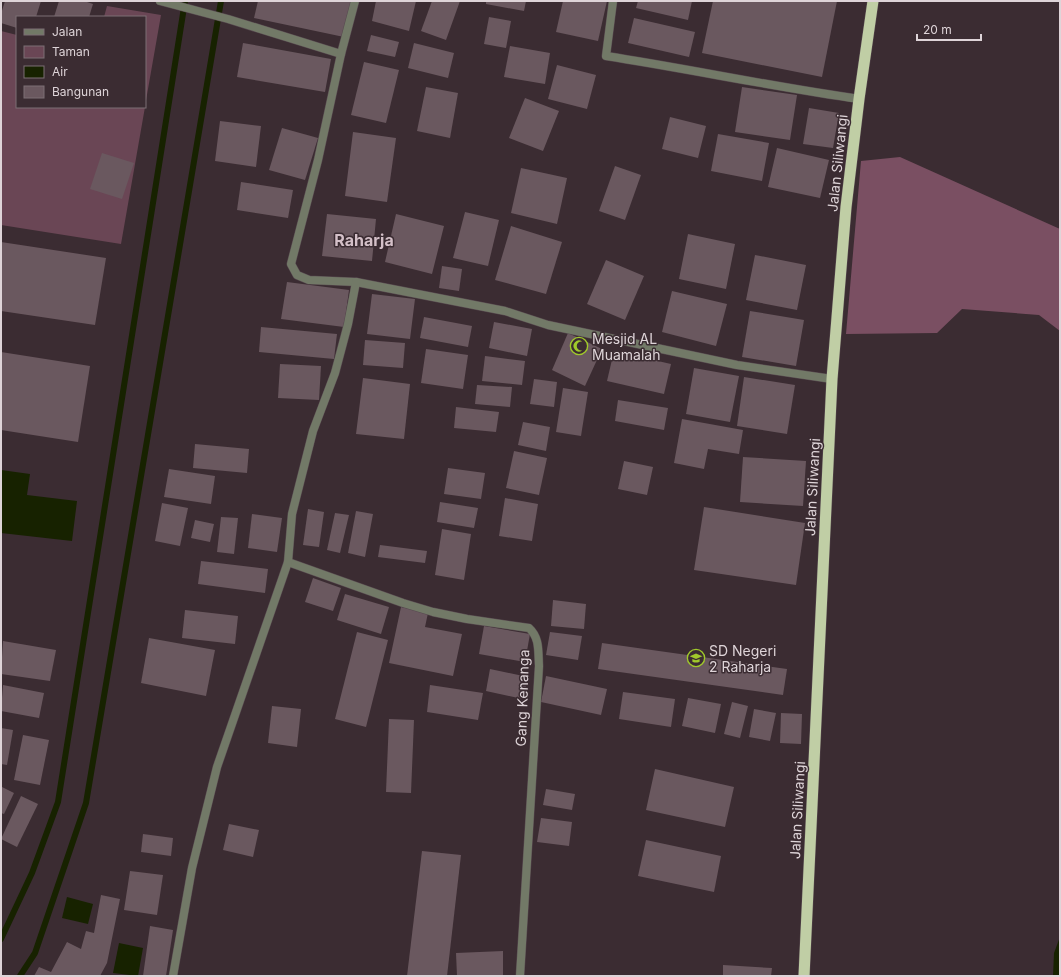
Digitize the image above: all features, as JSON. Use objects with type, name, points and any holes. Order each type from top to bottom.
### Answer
[{"type":"highway","name":"Jalan Siliwangi","points":[[804,976],[832,379],[846,207],[873,1]]},
{"type":"street","points":[[160,1],[341,54]]},
{"type":"street","points":[[355,1],[341,54],[318,160],[291,264],[297,275],[309,280],[356,282],[505,311],[548,325],[737,365],[832,379]]},
{"type":"street","points":[[613,1],[606,56],[691,69],[792,90],[859,99]]},
{"type":"street","points":[[173,976],[192,868],[217,767],[288,562],[292,514],[313,431],[335,373],[348,324],[356,282]]},
{"type":"street","name":"Gang Kenanga","points":[[288,562],[403,603],[467,619],[528,628],[535,633],[537,638],[539,666],[520,976]]},
{"type":"green space","points":[[107,6],[161,15],[146,100],[146,16],[104,16]]},
{"type":"green space","points":[[1,31],[16,35],[16,108],[145,108],[121,244],[1,225]]},
{"type":"shaded area","points":[[900,157],[1060,229],[1060,331],[1039,315],[962,309],[937,333],[846,334],[861,161]]},
{"type":"water","points":[[1,470],[30,474],[27,495],[77,501],[72,541],[1,533]]},
{"type":"water","points":[[67,897],[93,904],[88,924],[62,918]]},
{"type":"water","points":[[1060,937],[1060,976],[1053,976],[1054,953]]},
{"type":"water","points":[[119,943],[143,948],[138,976],[113,973]]},
{"type":"building","points":[[5,1],[41,1],[36,16],[16,16],[16,28],[1,23],[1,14]]},
{"type":"building","points":[[59,1],[84,1],[93,4],[89,16],[54,16]]},
{"type":"building","points":[[258,1],[352,1],[344,37],[254,18]]},
{"type":"building","points":[[376,1],[416,1],[409,31],[372,21]]},
{"type":"building","points":[[432,1],[460,1],[446,40],[421,31]]},
{"type":"building","points":[[486,1],[526,1],[524,11],[486,4]]},
{"type":"building","points":[[563,1],[607,1],[598,41],[556,32]]},
{"type":"building","points":[[638,1],[692,1],[688,20],[636,8]]},
{"type":"building","points":[[713,1],[837,1],[822,77],[702,53]]},
{"type":"building","points":[[489,17],[511,21],[506,48],[484,44]]},
{"type":"building","points":[[634,18],[695,32],[689,57],[628,43]]},
{"type":"building","points":[[371,35],[399,42],[395,57],[367,51]]},
{"type":"building","points":[[243,43],[331,59],[325,92],[237,77]]},
{"type":"building","points":[[414,43],[454,53],[448,78],[408,68]]},
{"type":"building","points":[[510,46],[550,53],[545,84],[504,77]]},
{"type":"building","points":[[364,62],[399,70],[386,123],[351,115]]},
{"type":"building","points":[[557,65],[596,75],[587,109],[548,99]]},
{"type":"building","points":[[426,87],[458,93],[450,138],[417,131]]},
{"type":"building","points":[[742,87],[797,95],[790,140],[735,132]]},
{"type":"building","points":[[525,98],[559,111],[543,151],[509,138]]},
{"type":"building","points":[[809,108],[839,113],[833,148],[803,144]]},
{"type":"building","points":[[670,117],[706,126],[698,158],[662,149]]},
{"type":"building","points":[[220,121],[261,126],[256,167],[215,161]]},
{"type":"building","points":[[282,128],[318,138],[305,180],[269,170]]},
{"type":"building","points":[[353,132],[396,138],[387,202],[345,196]]},
{"type":"building","points":[[718,134],[769,143],[762,181],[711,171]]},
{"type":"building","points":[[777,148],[829,160],[820,198],[768,187]]},
{"type":"building","points":[[102,153],[134,163],[122,199],[90,189]]},
{"type":"building","points":[[615,166],[641,175],[625,220],[599,211]]},
{"type":"building","points":[[521,168],[567,178],[557,224],[511,213]]},
{"type":"building","points":[[241,182],[293,190],[288,218],[237,210]]},
{"type":"building","points":[[465,212],[499,220],[488,266],[453,258]]},
{"type":"building","points":[[327,214],[376,219],[372,261],[322,256]]},
{"type":"building","points":[[396,214],[444,226],[432,274],[385,262]]},
{"type":"building","points":[[511,226],[562,242],[546,294],[495,280]]},
{"type":"building","points":[[688,234],[735,244],[726,289],[679,279]]},
{"type":"building","points":[[1,242],[106,258],[95,325],[1,311]]},
{"type":"building","points":[[755,255],[806,265],[797,310],[746,300]]},
{"type":"building","points":[[606,260],[644,276],[625,320],[587,304]]},
{"type":"building","points":[[442,266],[462,269],[459,291],[439,288]]},
{"type":"building","points":[[287,282],[349,290],[344,327],[281,319]]},
{"type":"building","points":[[672,291],[727,304],[716,346],[662,332]]},
{"type":"building","points":[[372,294],[415,299],[410,339],[367,334]]},
{"type":"building","points":[[750,311],[804,320],[796,366],[742,357]]},
{"type":"building","points":[[424,317],[472,326],[468,347],[420,338]]},
{"type":"building","points":[[494,322],[532,329],[527,356],[489,348]]},
{"type":"building","points":[[261,327],[337,334],[334,359],[259,352]]},
{"type":"building","points":[[568,333],[602,349],[585,386],[552,370]]},
{"type":"building","points":[[365,340],[405,343],[403,368],[363,365]]},
{"type":"building","points":[[426,349],[468,355],[463,389],[421,383]]},
{"type":"building","points":[[614,351],[671,364],[664,394],[607,381]]},
{"type":"building","points":[[1,352],[90,366],[78,442],[1,430]]},
{"type":"building","points":[[485,356],[525,361],[522,385],[482,381]]},
{"type":"building","points":[[280,364],[321,366],[319,400],[278,398]]},
{"type":"building","points":[[694,368],[739,376],[730,422],[686,414]]},
{"type":"building","points":[[744,377],[795,385],[787,434],[737,426]]},
{"type":"building","points":[[363,378],[410,384],[404,439],[356,434]]},
{"type":"building","points":[[534,379],[557,382],[554,407],[530,404]]},
{"type":"building","points":[[477,385],[512,387],[510,407],[475,404]]},
{"type":"building","points":[[563,388],[588,392],[581,436],[556,432]]},
{"type":"building","points":[[618,400],[668,408],[664,430],[615,421]]},
{"type":"building","points":[[456,407],[499,412],[496,432],[454,428]]},
{"type":"building","points":[[682,419],[743,430],[739,454],[708,449],[704,469],[674,463]]},
{"type":"building","points":[[523,422],[550,427],[546,451],[518,445]]},
{"type":"building","points":[[195,444],[249,449],[247,473],[193,468]]},
{"type":"building","points":[[514,451],[547,458],[539,495],[506,488]]},
{"type":"building","points":[[743,457],[806,461],[803,506],[740,502]]},
{"type":"building","points":[[624,461],[653,467],[647,495],[618,489]]},
{"type":"building","points":[[448,468],[485,473],[481,499],[444,494]]},
{"type":"building","points":[[169,469],[215,476],[211,504],[164,497]]},
{"type":"building","points":[[505,498],[538,504],[532,541],[499,536]]},
{"type":"building","points":[[440,502],[478,508],[474,528],[437,522]]},
{"type":"building","points":[[162,503],[188,508],[180,546],[155,541]]},
{"type":"building","points":[[704,507],[805,523],[796,585],[694,570]]},
{"type":"building","points":[[308,509],[324,512],[319,547],[303,545]]},
{"type":"building","points":[[356,511],[373,514],[365,557],[348,553]]},
{"type":"building","points":[[335,513],[349,515],[340,553],[327,550]]},
{"type":"building","points":[[252,514],[282,518],[277,552],[248,548]]},
{"type":"building","points":[[221,517],[238,518],[234,554],[217,552]]},
{"type":"building","points":[[195,520],[214,524],[210,542],[191,538]]},
{"type":"building","points":[[442,529],[471,534],[464,580],[435,575]]},
{"type":"building","points":[[380,545],[427,551],[425,563],[378,557]]},
{"type":"building","points":[[201,561],[268,569],[265,593],[198,584]]},
{"type":"building","points":[[313,578],[341,588],[333,611],[305,602]]},
{"type":"building","points":[[345,594],[389,607],[381,634],[337,620]]},
{"type":"building","points":[[553,600],[586,604],[584,629],[551,626]]},
{"type":"building","points":[[401,607],[428,613],[425,627],[462,634],[453,676],[389,663]]},
{"type":"building","points":[[185,610],[238,616],[235,644],[182,638]]},
{"type":"building","points":[[484,626],[530,634],[525,662],[479,654]]},
{"type":"building","points":[[357,632],[388,640],[366,727],[335,719]]},
{"type":"building","points":[[550,632],[582,636],[578,660],[546,655]]},
{"type":"building","points":[[149,638],[215,650],[206,696],[141,683]]},
{"type":"building","points":[[3,641],[56,650],[50,681],[1,674]]},
{"type":"building","points":[[602,643],[787,669],[783,695],[598,669]]},
{"type":"building","points":[[490,669],[528,677],[523,699],[486,691]]},
{"type":"building","points":[[546,676],[607,689],[601,715],[541,702]]},
{"type":"building","points":[[3,685],[44,693],[39,718],[1,711]]},
{"type":"building","points":[[430,685],[483,693],[478,720],[427,712]]},
{"type":"building","points":[[623,692],[675,699],[671,727],[619,719]]},
{"type":"building","points":[[688,698],[721,704],[715,733],[682,726]]},
{"type":"building","points":[[732,702],[748,706],[740,738],[724,734]]},
{"type":"building","points":[[272,706],[301,709],[297,747],[268,743]]},
{"type":"building","points":[[754,709],[776,713],[770,741],[749,737]]},
{"type":"building","points":[[781,713],[802,714],[801,744],[780,743]]},
{"type":"building","points":[[389,719],[414,720],[411,793],[386,792]]},
{"type":"building","points":[[1,728],[13,730],[7,765],[1,764]]},
{"type":"building","points":[[23,735],[49,740],[40,785],[14,780]]},
{"type":"building","points":[[655,769],[734,787],[725,827],[646,810]]},
{"type":"building","points":[[2,787],[14,793],[4,814],[1,813]]},
{"type":"building","points":[[546,789],[575,794],[572,810],[543,805]]},
{"type":"building","points":[[21,796],[38,804],[17,847],[1,839]]},
{"type":"building","points":[[541,818],[572,822],[569,846],[537,842]]},
{"type":"building","points":[[229,824],[259,830],[253,857],[223,850]]},
{"type":"building","points":[[143,834],[173,838],[171,856],[141,852]]},
{"type":"building","points":[[646,840],[721,856],[714,892],[638,876]]},
{"type":"building","points":[[422,851],[461,855],[447,976],[407,976]]},
{"type":"building","points":[[130,871],[163,875],[157,915],[124,910]]},
{"type":"building","points":[[101,895],[120,899],[107,963],[100,976],[34,976],[39,967],[51,972],[67,942],[81,949],[86,931],[94,933]]},
{"type":"building","points":[[150,926],[173,930],[166,976],[143,976]]},
{"type":"building","points":[[503,951],[503,976],[457,976],[456,953]]},
{"type":"building","points":[[723,965],[772,968],[771,976],[723,976]]},
{"type":"waterway","points":[[1,939],[32,873],[58,802],[185,1]]},
{"type":"waterway","points":[[20,976],[35,953],[86,803],[221,1]]},
{"type":"place","name":"Mesjid AL Muamalah","points":[[579,346]]},
{"type":"place","name":"SD Negeri 2 Raharja","points":[[696,658]]},
{"type":"district","name":"Raharja","points":[[364,240]]}]
